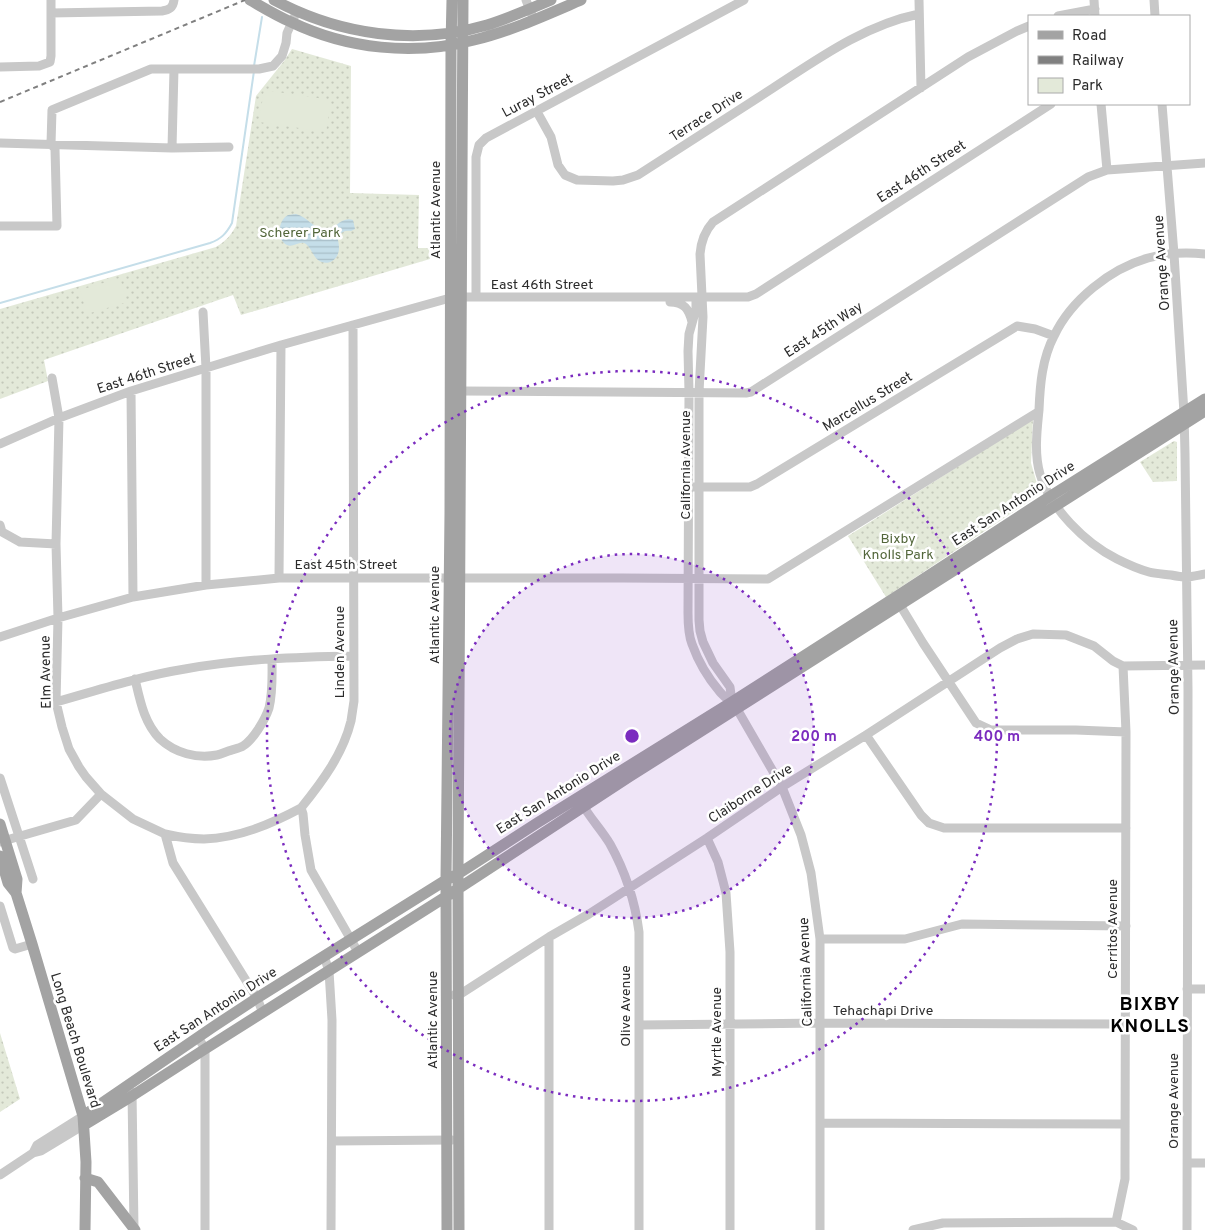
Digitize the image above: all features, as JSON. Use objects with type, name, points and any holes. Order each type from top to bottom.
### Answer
[{"type":"main road","points":[[250,0],[292,23],[337,39],[359,44],[411,49],[456,44],[494,35],[530,9],[581,0]]},
{"type":"main road","points":[[274,0],[314,18],[339,26],[377,34],[406,35],[451,33],[487,25],[551,0]]},
{"type":"main road","name":"Atlantic Avenue","points":[[452,0],[451,33],[456,44],[454,578],[459,995],[459,1230]]},
{"type":"main road","name":"Atlantic Avenue","points":[[456,44],[463,30],[463,0]]},
{"type":"main road","name":"Atlantic Avenue","points":[[447,1230],[446,880],[460,391],[455,298]]},
{"type":"main road","name":"East San Antonio Drive","points":[[1184,419],[1205,399]]},
{"type":"main road","name":"East San Antonio Drive","points":[[84,1120],[132,1096],[458,889],[584,808],[734,706],[1052,501],[1184,419],[1205,411]]},
{"type":"main road","name":"East San Antonio Drive","points":[[84,1120],[132,1082],[257,998],[458,874],[578,797],[734,706]]},
{"type":"main road","name":"Long Beach Boulevard","points":[[0,824],[2,841],[17,879],[16,893]]},
{"type":"main road","name":"Long Beach Boulevard","points":[[0,856],[8,883],[16,893],[84,1120],[85,1230]]},
{"type":"main road","points":[[85,1178],[98,1182],[134,1230]]},
{"type":"street","points":[[0,67],[39,66],[50,62],[51,0]]},
{"type":"street","name":"Luray Street","points":[[476,297],[476,157],[479,145],[486,138],[536,110],[744,0]]},
{"type":"street","points":[[919,0],[920,88]]},
{"type":"street","points":[[1154,0],[1155,15]]},
{"type":"street","points":[[51,13],[162,11],[171,8],[174,1]]},
{"type":"street","points":[[1062,15],[1095,8]]},
{"type":"street","points":[[0,226],[57,226],[55,149],[51,144],[52,110],[150,69],[259,69],[273,66],[282,56],[287,33],[297,11]]},
{"type":"street","name":"Terrace Drive","points":[[536,110],[551,137],[558,165],[565,175],[577,180],[623,180],[638,175],[821,57],[868,30],[919,14]]},
{"type":"street","points":[[920,88],[968,57],[1028,26]]},
{"type":"street","points":[[172,148],[174,69]]},
{"type":"street","name":"California Avenue","points":[[820,1230],[820,939],[811,874],[801,834],[782,787],[734,706],[721,694],[702,667],[691,643],[688,629],[688,487],[694,392],[703,317],[699,297],[700,245],[707,229],[713,222],[920,88]]},
{"type":"street","name":"East 46th Street","points":[[0,444],[59,418],[131,391],[281,345],[455,298],[748,297],[756,294],[1049,105]]},
{"type":"street","points":[[1101,105],[1107,170]]},
{"type":"street","name":"Orange Avenue","points":[[1162,105],[1174,254],[1184,419],[1188,666],[1187,1230]]},
{"type":"street","points":[[0,143],[172,148],[228,147]]},
{"type":"street","name":"East 45th Way","points":[[460,391],[752,392],[1088,176],[1107,170],[1205,163]]},
{"type":"street","points":[[1205,254],[1174,254],[1148,258],[1114,274],[1083,296],[1067,314],[1054,336],[1046,356],[1040,382],[1036,432],[1040,473],[1052,501],[1080,534],[1109,555],[1148,572],[1186,577],[1205,574]]},
{"type":"street","name":"California Avenue","points":[[699,297],[689,334],[688,350],[694,392],[698,487],[699,620],[703,642],[713,664],[730,687],[734,706]]},
{"type":"street","points":[[658,298],[663,301],[683,304],[692,322]]},
{"type":"street","points":[[203,312],[206,368],[206,585]]},
{"type":"street","name":"Linden Avenue","points":[[301,808],[327,774],[343,743],[351,722],[354,701],[353,325]]},
{"type":"street","name":"Marcellus Street","points":[[688,487],[750,487],[1017,326],[1035,329],[1054,336]]},
{"type":"street","points":[[280,578],[281,345]]},
{"type":"street","name":"Elm Avenue","points":[[52,378],[59,418],[56,544],[58,618],[56,702],[69,749],[86,777],[101,794],[133,819],[165,834],[184,838],[205,839],[233,836],[270,824],[301,808]]},
{"type":"street","points":[[131,391],[133,597]]},
{"type":"street","name":"East 45th Street","points":[[0,637],[133,597],[206,585],[280,578],[768,579],[1038,412]]},
{"type":"street","points":[[0,525],[2,532],[20,542],[56,544]]},
{"type":"street","points":[[898,601],[976,723],[991,730],[1126,732]]},
{"type":"street","name":"Claiborne Drive","points":[[459,995],[549,937],[589,914],[948,681],[1017,639],[1033,634],[1066,635],[1094,646],[1113,661],[1123,666]]},
{"type":"street","points":[[56,702],[135,679],[185,669],[272,659],[353,656]]},
{"type":"street","points":[[135,679],[142,707],[153,730],[160,738],[172,748],[194,756],[217,755],[243,746],[261,725],[268,710],[272,693],[272,659]]},
{"type":"street","points":[[1123,666],[1205,665]]},
{"type":"street","name":"Cerritos Avenue","points":[[1116,1222],[1125,1179],[1126,732],[1123,666]]},
{"type":"street","points":[[866,735],[920,815],[929,823],[944,828],[1126,828]]},
{"type":"street","points":[[0,778],[32,879]]},
{"type":"street","points":[[2,841],[76,820],[101,794]]},
{"type":"street","name":"Olive Avenue","points":[[578,797],[609,843],[630,887],[639,932],[639,1230]]},
{"type":"street","points":[[301,808],[311,870],[358,952]]},
{"type":"street","points":[[165,834],[174,863],[257,998],[262,1013]]},
{"type":"street","name":"Myrtle Avenue","points":[[707,838],[718,862],[726,893],[730,952],[730,1230]]},
{"type":"street","points":[[0,906],[13,948],[32,944]]},
{"type":"street","points":[[820,939],[905,939],[962,924],[1126,926]]},
{"type":"street","points":[[549,937],[549,1230]]},
{"type":"street","points":[[324,956],[329,970],[332,1020],[332,1230]]},
{"type":"street","points":[[1187,989],[1205,989]]},
{"type":"street","points":[[447,994],[459,995]]},
{"type":"street","name":"Tehachapi Drive","points":[[639,1025],[821,1023],[1126,1024]]},
{"type":"street","points":[[198,1037],[205,1048],[205,1230]]},
{"type":"street","points":[[132,1082],[134,1230]]},
{"type":"street","name":"East San Antonio Drive","points":[[0,1175],[33,1153],[41,1151],[84,1120]]},
{"type":"street","points":[[820,1123],[1125,1124]]},
{"type":"street","points":[[332,1141],[460,1140]]},
{"type":"street","points":[[1187,1163],[1205,1163]]},
{"type":"street","points":[[912,1230],[943,1223],[1116,1222],[1133,1230]]},
{"type":"green space","name":"Scherer Park","points":[[292,49],[351,66],[350,193],[419,195],[418,248],[427,248],[430,259],[241,315],[233,295],[44,360],[48,381],[0,399],[0,309],[216,247],[230,235],[236,226],[256,96]]},
{"type":"green space","points":[[264,90],[331,100],[326,132],[259,122]]},
{"type":"green space","points":[[120,278],[127,302],[87,314],[80,290]]},
{"type":"green space","name":"Bixby Knolls Park","points":[[1033,419],[1031,463],[1040,494],[886,597],[848,536]]},
{"type":"green space","points":[[1174,441],[1177,442],[1177,481],[1153,482],[1140,462]]},
{"type":"green space","points":[[0,1033],[20,1099],[0,1112]]},
{"type":"water","points":[[296,214],[304,217],[316,227],[324,229],[328,229],[345,220],[353,220],[355,229],[337,236],[339,248],[335,259],[325,263],[321,262],[306,244],[301,243],[289,246],[281,239],[280,225],[282,221],[288,215]]},
{"type":"waterway","points":[[254,66],[262,17]]},
{"type":"waterway","points":[[0,303],[210,243],[223,236],[232,223],[254,71]]},
{"type":"railway","points":[[0,102],[245,0]]},
{"type":"district","name":"BIXBY KNOLLS","points":[[1150,1014]]}]
